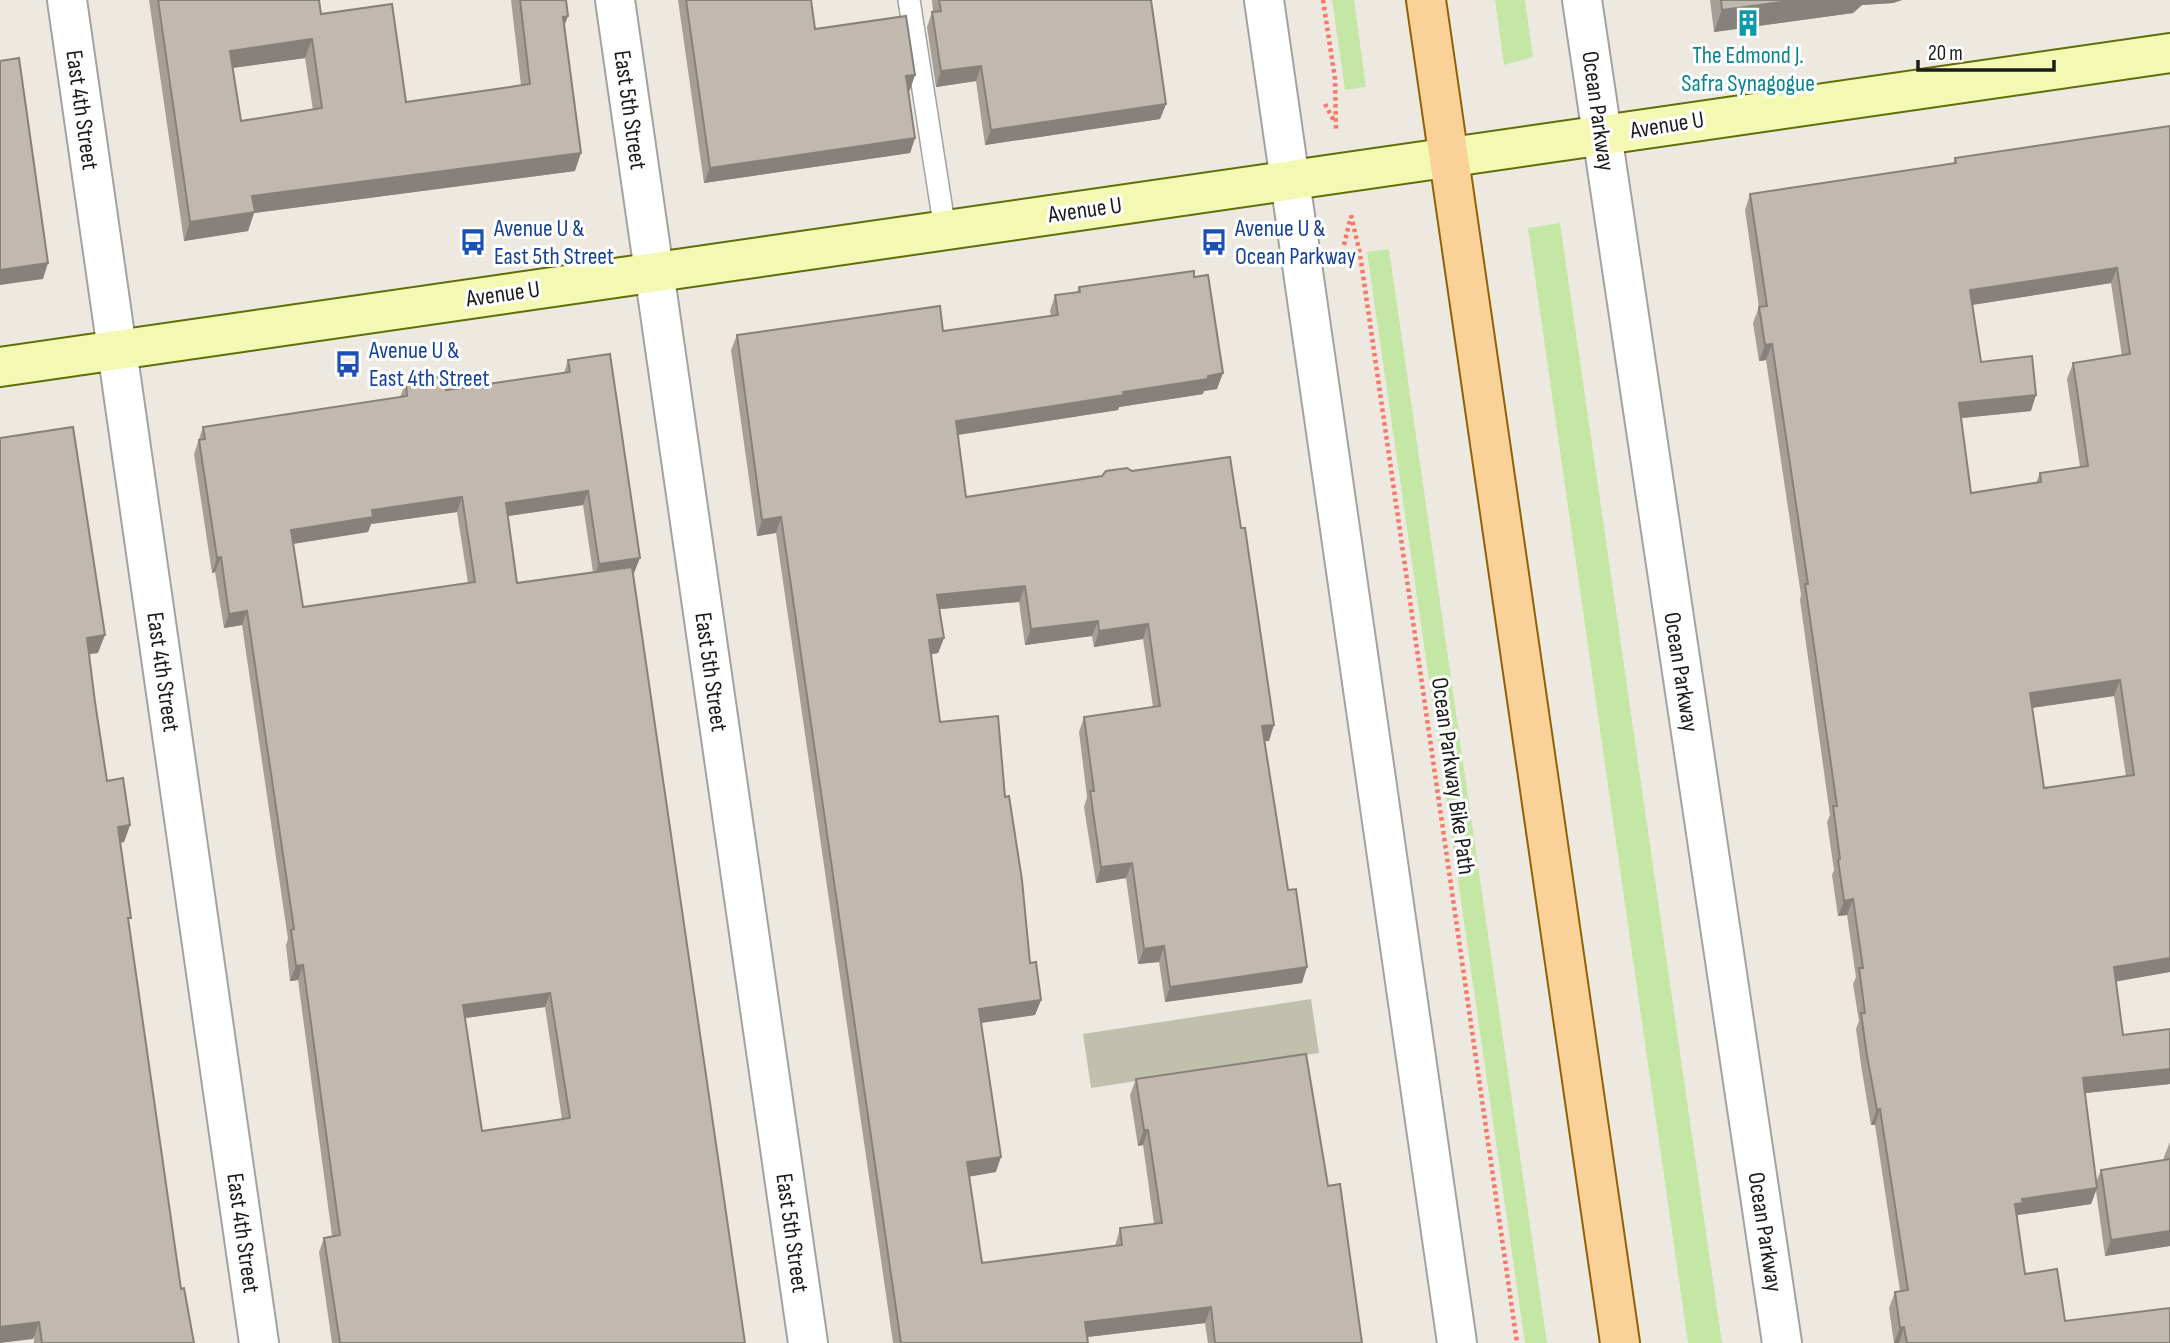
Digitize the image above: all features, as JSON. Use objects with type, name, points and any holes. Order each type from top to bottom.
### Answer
[{"type":"main road","points":[[1426,0],[1620,1343]]},
{"type":"main road","name":"Avenue U","points":[[0,367],[2170,52]]},
{"type":"street","name":"East 4th Street","points":[[66,0],[259,1343]]},
{"type":"street","name":"East 5th Street","points":[[614,0],[808,1343]]},
{"type":"street","points":[[1264,0],[1457,1343]]},
{"type":"street","name":"Ocean Parkway","points":[[1582,0],[1782,1343]]},
{"type":"lane","points":[[909,0],[946,230]]},
{"type":"path","points":[[1323,0],[1335,79],[1335,121]]},
{"type":"path","name":"Ocean Parkway Bike Path","points":[[1351,216],[1362,267],[1517,1343]]},
{"type":"shaded area","points":[[1311,999],[1319,1053],[1091,1088],[1083,1034]]},
{"type":"green space","points":[[1332,0],[1354,0],[1366,87],[1345,90]]},
{"type":"green space","points":[[1495,0],[1525,0],[1533,57],[1504,65]]},
{"type":"green space","points":[[1560,223],[1722,1343],[1688,1343],[1528,228]]},
{"type":"green space","points":[[1389,249],[1547,1343],[1525,1343],[1367,252]]},
{"type":"building","points":[[158,0],[319,0],[321,14],[392,4],[406,102],[530,84],[520,0],[566,0],[568,16],[563,17],[581,153],[252,196],[255,212],[190,222]],"holes":[[[312,39],[322,108],[241,121],[230,51]]]},
{"type":"building","points":[[686,0],[811,0],[815,29],[906,16],[915,75],[906,76],[915,138],[710,168]]},
{"type":"building","points":[[939,0],[1151,0],[1166,104],[991,130],[981,66],[941,71],[932,12],[941,11]]},
{"type":"building","points":[[1721,0],[1797,0],[1722,10]]},
{"type":"building","points":[[19,58],[48,263],[0,270],[0,61]]},
{"type":"building","points":[[2170,126],[2170,958],[2114,967],[2123,1035],[2170,1029],[2170,1069],[2083,1078],[2097,1188],[2022,1199],[2023,1203],[2015,1204],[2025,1274],[2057,1269],[2065,1321],[2170,1308],[2170,1343],[1907,1343],[1904,1327],[1900,1328],[1895,1292],[1908,1290],[1880,1109],[1877,1110],[1867,1056],[1861,1013],[1865,1013],[1859,968],[1863,968],[1853,899],[1844,901],[1838,860],[1833,806],[1837,806],[1805,584],[1808,584],[1772,344],[1765,345],[1759,307],[1767,306],[1750,194],[1956,163],[1955,158]],"holes":[[[2117,268],[2130,354],[2073,363],[2088,466],[2040,473],[2041,482],[1971,493],[1959,403],[2036,395],[2032,356],[1981,362],[1970,290]],[[2120,680],[2134,775],[2044,788],[2030,693]]]},
{"type":"building","points":[[1194,271],[1194,277],[1208,275],[1223,373],[1208,376],[1208,379],[1123,392],[1124,395],[956,421],[966,497],[1102,476],[1106,471],[1127,468],[1132,471],[1230,457],[1241,528],[1245,528],[1274,725],[1262,726],[1288,890],[1296,889],[1307,967],[1170,987],[1164,946],[1144,949],[1132,863],[1101,867],[1090,791],[1094,791],[1084,717],[1160,706],[1148,624],[1099,631],[1098,621],[1031,629],[1025,586],[937,595],[944,638],[929,640],[940,722],[998,716],[1005,797],[1009,796],[1022,880],[1030,963],[1036,962],[1041,1000],[979,1009],[1001,1157],[967,1162],[982,1263],[1122,1245],[1120,1228],[1162,1223],[1148,1130],[1144,1130],[1136,1079],[1306,1054],[1328,1186],[1340,1184],[1362,1343],[1215,1343],[1211,1307],[1085,1322],[1088,1343],[901,1343],[781,517],[762,520],[737,335],[940,306],[943,331],[1058,315],[1055,295],[1080,292],[1079,287]]},
{"type":"building","points":[[610,354],[640,558],[599,564],[588,491],[506,503],[517,583],[632,567],[745,1343],[340,1343],[324,1238],[340,1235],[303,965],[296,966],[291,930],[294,929],[247,611],[229,614],[221,557],[217,558],[199,440],[205,439],[203,427],[407,396],[406,382],[444,376],[446,390],[570,372],[568,360]],"holes":[[[462,497],[475,582],[303,607],[291,530],[373,517],[372,510]],[[550,993],[570,1118],[482,1131],[463,1005]]]},
{"type":"building","points":[[73,427],[105,635],[87,638],[95,702],[107,781],[123,778],[130,825],[118,827],[131,918],[128,918],[181,1289],[184,1288],[194,1343],[42,1343],[39,1322],[0,1327],[0,438]]},
{"type":"building","points":[[2170,1159],[2170,1231],[2111,1240],[2101,1170]]},
{"type":"place","name":"The Edmond J. Safra Synagogue","points":[[1748,23]]},
{"type":"place","name":"Avenue U & East 5th Street","points":[[473,242]]},
{"type":"place","name":"Avenue U & Ocean Parkway","points":[[1214,242]]},
{"type":"place","name":"Avenue U & East 4th Street","points":[[348,364]]}]
